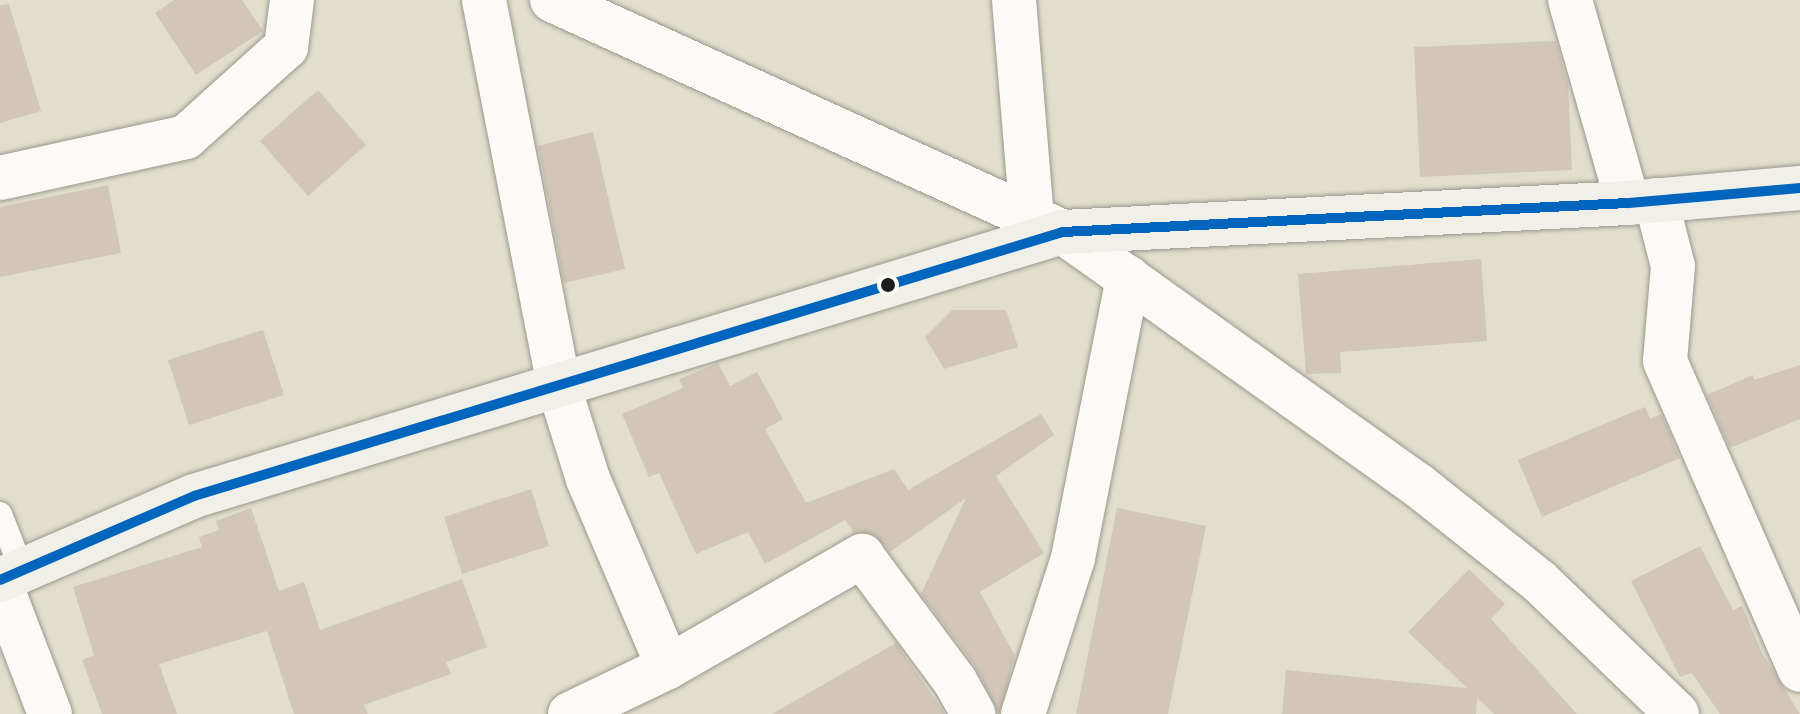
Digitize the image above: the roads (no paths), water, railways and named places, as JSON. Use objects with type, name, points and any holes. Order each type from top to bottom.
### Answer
[{"type":"main road","points":[[7,578],[194,496],[559,387],[1048,225],[1642,202],[1800,188]]},
{"type":"street","points":[[0,178],[186,137],[286,47],[292,0]]},
{"type":"street","points":[[484,0],[559,387],[588,479],[668,667]]},
{"type":"street","points":[[552,0],[1048,225],[1128,277],[1419,486],[1540,582],[1677,714]]},
{"type":"street","points":[[1014,0],[1048,225]]},
{"type":"street","points":[[1570,0],[1642,202],[1673,266],[1665,361],[1800,670]]},
{"type":"street","points":[[1023,714],[1073,558],[1128,277]]},
{"type":"street","points":[[570,714],[668,667],[862,556],[955,681],[973,714]]},
{"type":"street","points":[[7,578],[50,714]]},
{"type":"lane","points":[[0,514],[7,578]]}]
